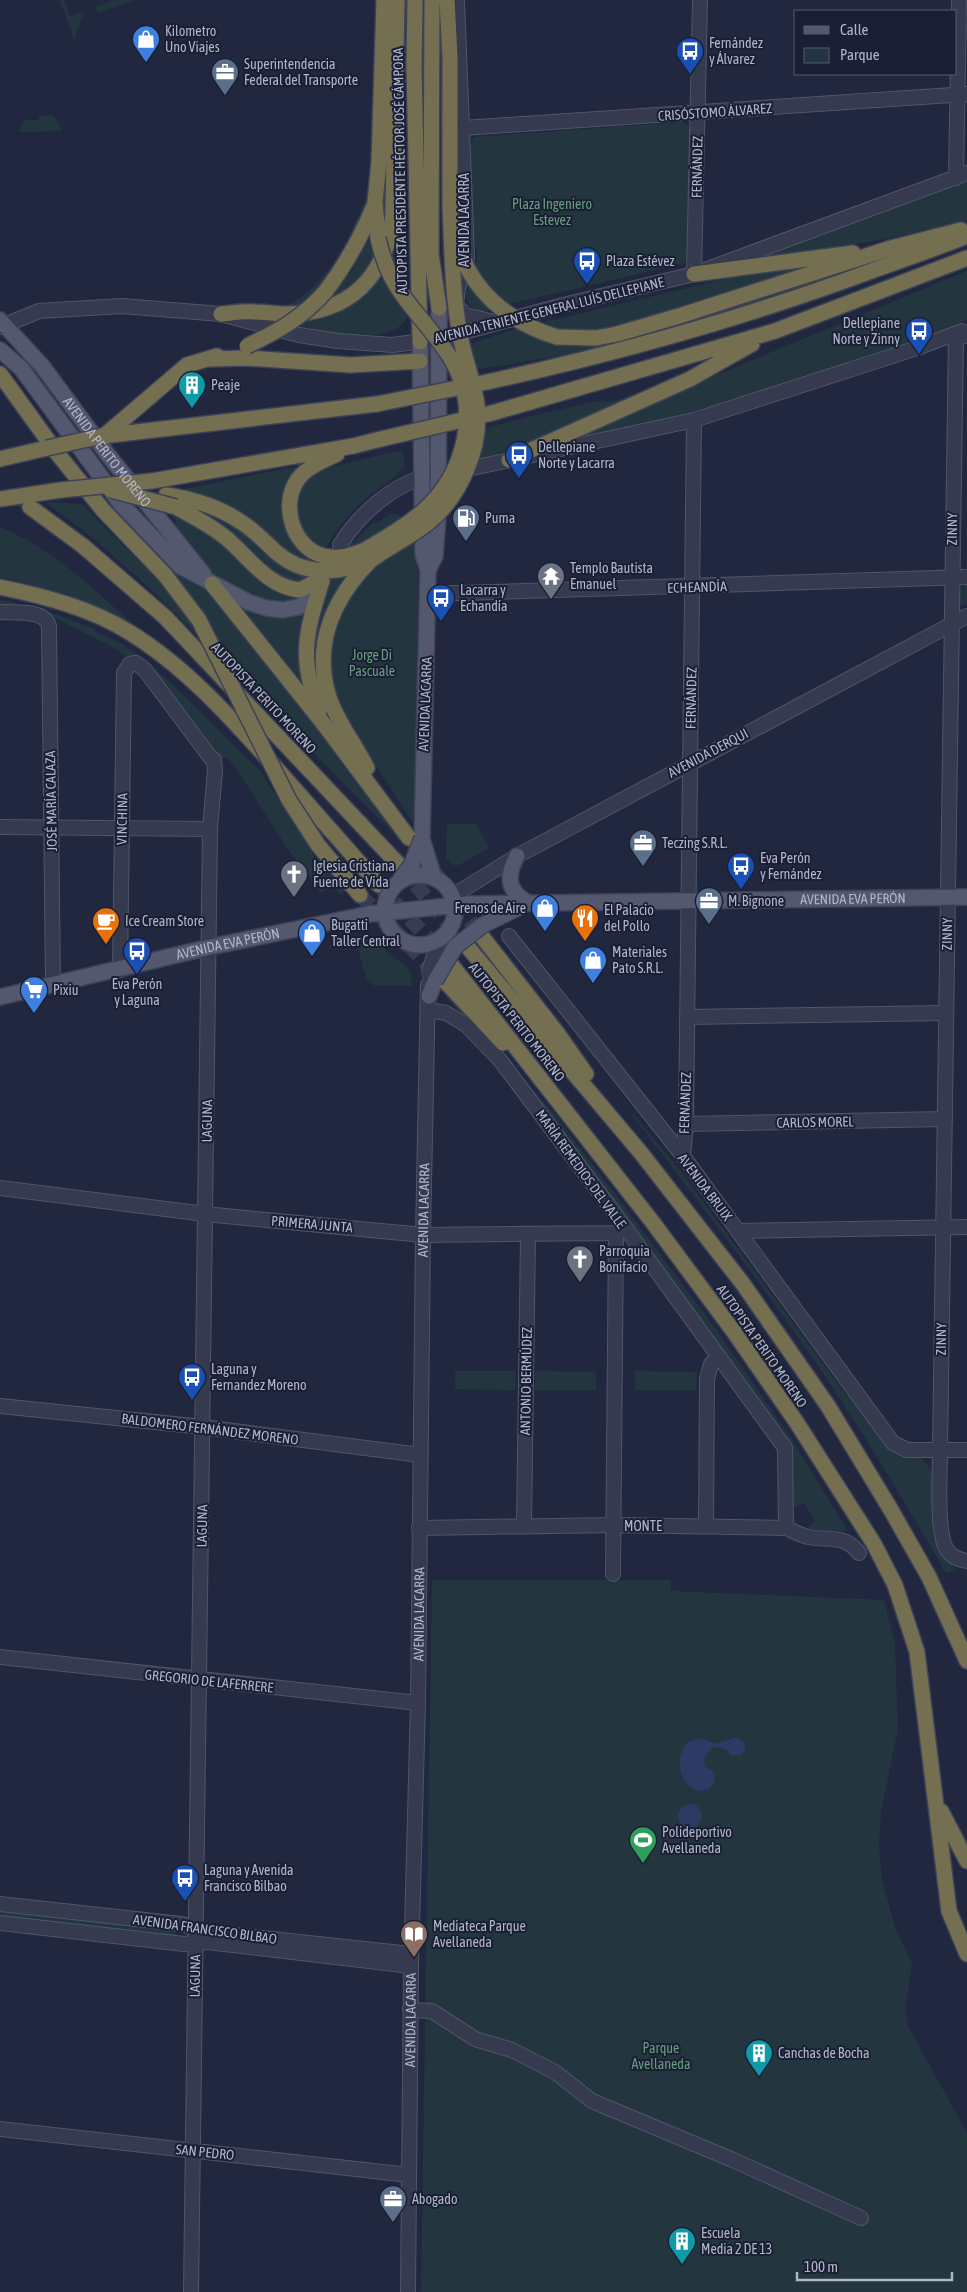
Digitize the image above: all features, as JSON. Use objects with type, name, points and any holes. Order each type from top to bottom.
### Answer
[{"type":"highway","points":[[384,0],[376,207],[382,258],[402,297],[447,353],[457,370],[467,409],[467,423],[460,457],[449,482],[440,494],[408,524],[370,556],[345,589],[332,616],[326,636],[325,677],[329,697],[389,809]]},
{"type":"highway","points":[[221,314],[255,312],[285,314],[322,308],[348,298],[365,284],[376,271],[388,244],[393,214],[397,0]]},
{"type":"highway","name":"AUTOPISTA PRESIDENTE HÉCTOR JOSÉ CÁMPORA","points":[[415,0],[414,67],[420,342]]},
{"type":"highway","points":[[432,0],[431,254],[439,308]]},
{"type":"highway","points":[[128,493],[166,494],[185,498],[220,510],[254,531],[286,559],[308,569],[323,572],[343,570],[429,522],[446,503],[458,485],[471,460],[475,443],[477,408],[460,336],[454,298],[450,206],[450,56],[447,0]]},
{"type":"highway","points":[[450,206],[464,261],[477,284],[492,302],[516,321],[557,337],[596,338],[617,334],[891,248],[967,229]]},
{"type":"highway","points":[[103,436],[187,365],[247,346],[272,335],[299,318],[325,292],[346,264],[376,207]]},
{"type":"highway","points":[[0,459],[103,436],[377,404],[582,361],[714,325],[830,286],[967,236]]},
{"type":"highway","points":[[694,274],[891,248]]},
{"type":"highway","points":[[0,499],[61,490],[152,481],[354,446],[492,413],[775,331],[967,258]]},
{"type":"highway","points":[[509,460],[690,379],[775,331]]},
{"type":"highway","points":[[209,359],[247,358],[351,364],[420,361]]},
{"type":"highway","points":[[0,374],[57,453],[103,510],[165,575],[198,620],[289,800],[318,845],[360,895]]},
{"type":"highway","points":[[354,446],[310,468],[298,478],[290,493],[290,521],[297,535],[312,550],[323,556],[370,556]]},
{"type":"highway","points":[[97,487],[128,493],[176,507],[212,527],[227,538],[257,568],[279,584],[299,590],[320,581]]},
{"type":"highway","name":"AUTOPISTA PERITO MORENO","points":[[30,507],[83,546],[165,617],[401,873]]},
{"type":"highway","points":[[320,581],[306,642],[307,677],[323,723]]},
{"type":"highway","points":[[212,584],[389,809],[415,838]]},
{"type":"highway","points":[[0,587],[38,595],[88,612],[128,631],[167,658],[228,714],[380,885]]},
{"type":"highway","points":[[482,929],[641,1154]]},
{"type":"highway","name":"AUTOPISTA PERITO MORENO","points":[[466,945],[641,1154],[744,1284],[828,1406],[892,1510],[929,1576],[967,1661]]},
{"type":"highway","name":"AUTOPISTA PERITO MORENO","points":[[450,963],[654,1224],[734,1332],[797,1423],[874,1544],[895,1585],[916,1652],[949,1911],[967,1954]]},
{"type":"highway","points":[[436,978],[551,1092]]},
{"type":"highway","name":"AUTOPISTA PERITO MORENO","points":[[936,1801],[967,1861]]},
{"type":"main road","name":"AVENIDA LACARRA","points":[[428,570],[434,556],[439,474],[439,308]]},
{"type":"main road","name":"AVENIDA PERITO MORENO","points":[[1,324],[43,367],[114,462],[212,584]]},
{"type":"main road","name":"AVENIDA LACARRA","points":[[385,912],[387,895],[401,873],[412,864],[415,838],[428,594],[428,570],[422,554],[420,342]]},
{"type":"main road","points":[[0,350],[21,368],[121,504],[180,566],[248,602],[283,610],[305,604],[320,581]]},
{"type":"main road","name":"AVENIDA LACARRA","points":[[415,838],[434,878]]},
{"type":"main road","points":[[428,1003],[436,978],[455,948],[482,929],[528,904],[515,895],[509,884],[509,873],[517,856]]},
{"type":"main road","points":[[385,912],[390,929],[406,942],[422,944],[440,938],[450,927],[459,899],[444,884],[434,878],[401,873]]},
{"type":"main road","name":"AVENIDA EVA PERÓN","points":[[0,997],[120,970],[210,947],[368,914],[459,899],[528,904],[967,897]]},
{"type":"street","name":"AVENIDA LACARRA","points":[[457,0],[467,257],[464,274],[459,284],[457,306]]},
{"type":"street","name":"FERNÁNDEZ","points":[[694,274],[700,0]]},
{"type":"street","points":[[959,0],[962,95],[961,176]]},
{"type":"street","name":"CRISÓSTOMO ÁLVAREZ","points":[[463,128],[962,95]]},
{"type":"street","name":"AVENIDA TENIENTE GENERAL LUÍS DELLEPIANE","points":[[1,324],[39,311],[122,306],[221,314],[299,335],[324,339],[392,345],[420,342],[439,339],[496,322],[694,274],[869,208],[961,176]]},
{"type":"street","points":[[439,308],[457,306],[465,315],[496,322]]},
{"type":"street","points":[[340,545],[363,515],[403,486],[422,477],[694,420],[963,333]]},
{"type":"street","name":"ZINNY","points":[[963,333],[951,578],[940,1451],[942,1534],[948,1551],[957,1559],[967,1561]]},
{"type":"street","name":"FERNÁNDEZ","points":[[683,1156],[686,1124],[694,420]]},
{"type":"street","name":"ECHEANDÍA","points":[[428,594],[692,588],[967,578]]},
{"type":"street","name":"JOSÉ MARÍA CALAZA","points":[[0,612],[41,616],[45,618],[49,626],[53,985]]},
{"type":"street","name":"AVENIDA DERQUI","points":[[459,899],[517,856],[690,762],[967,616]]},
{"type":"street","name":"VINCHINA","points":[[120,970],[124,673],[130,664],[136,663],[145,670],[214,760]]},
{"type":"street","name":"LAGUNA","points":[[191,2292],[210,947],[210,829],[215,770],[214,760]]},
{"type":"street","points":[[0,827],[210,829]]},
{"type":"street","name":"AVENIDA BRUIX","points":[[508,936],[683,1156],[893,1443],[907,1450],[940,1451]]},
{"type":"street","points":[[436,978],[440,938]]},
{"type":"street","name":"AVENIDA LACARRA","points":[[408,2292],[410,2010],[418,1703],[423,1235],[428,1003]]},
{"type":"street","name":"MARÍA REMEDIOS DEL VALLE","points":[[428,1003],[466,1024],[484,1041],[510,1072],[621,1231],[720,1358],[785,1448],[786,1528]]},
{"type":"street","points":[[687,1017],[946,1013]]},
{"type":"street","name":"CARLOS MOREL","points":[[686,1124],[945,1119]]},
{"type":"street","name":"PRIMERA JUNTA","points":[[0,1188],[205,1214],[423,1235],[528,1235],[621,1231]]},
{"type":"street","points":[[738,1231],[967,1227]]},
{"type":"street","points":[[613,1574],[621,1231]]},
{"type":"street","name":"ANTONIO BERMÚDEZ","points":[[524,1526],[528,1235]]},
{"type":"street","points":[[706,1526],[706,1379],[711,1364],[720,1358]]},
{"type":"street","name":"BALDOMERO FERNÁNDEZ MORENO","points":[[0,1406],[203,1427],[420,1455]]},
{"type":"street","points":[[940,1451],[967,1450]]},
{"type":"street","name":"MONTE","points":[[419,1528],[524,1526],[786,1528],[807,1537],[846,1541],[852,1544],[859,1553]]},
{"type":"street","name":"GREGORIO DE LAFERRERE","points":[[0,1657],[418,1703]]},
{"type":"street","name":"AVENIDA FRANCISCO BILBAO","points":[[0,1904],[181,1924],[207,1932],[411,1960]]},
{"type":"street","name":"AVENIDA FRANCISCO BILBAO","points":[[0,1923],[184,1944],[207,1942],[411,1960]]},
{"type":"street","points":[[410,2010],[432,2011],[475,2039],[512,2050],[555,2072],[592,2100],[734,2160],[861,2218]]},
{"type":"street","name":"SAN PEDRO","points":[[0,2129],[409,2175]]},
{"type":"green space","points":[[60,0],[64,0],[70,16],[84,11],[74,40]]},
{"type":"green space","points":[[114,0],[135,0],[98,13],[95,7]]},
{"type":"green space","points":[[389,0],[393,0],[389,204],[386,238],[371,271],[349,293],[326,303],[284,308],[315,286],[337,258],[346,243],[369,192],[361,219],[344,256],[320,289],[327,300],[352,271],[366,243],[384,237],[383,198]]},
{"type":"green space","points":[[401,0],[406,0],[404,216],[408,316],[399,327],[385,333],[367,335],[329,332],[279,320],[314,315],[387,262]]},
{"type":"green space","points":[[53,115],[63,131],[19,132],[23,120],[39,120],[38,116]]},
{"type":"green space","name":"Plaza Ingeniero Estevez","points":[[680,122],[687,124],[691,131],[689,252],[685,263],[509,304],[489,311],[477,310],[471,307],[466,293],[475,268],[477,255],[472,231],[469,150],[474,137]]},
{"type":"green space","points":[[967,180],[967,220],[881,240],[739,262]]},
{"type":"green space","points":[[830,260],[748,289],[607,329],[583,332],[559,330],[557,342],[569,344],[592,343],[648,331],[751,301],[852,265],[851,269],[753,304],[653,334],[552,357],[501,366],[449,372],[449,363],[456,353],[466,345],[515,329],[780,266]]},
{"type":"green space","points":[[967,271],[967,320],[871,356],[773,388],[724,403],[575,441],[575,439],[680,390]]},
{"type":"green space","points":[[680,378],[492,462],[455,460],[456,436],[593,402],[615,401]]},
{"type":"green space","points":[[402,450],[405,465],[393,478],[357,507],[340,526],[326,548],[309,537],[302,529],[296,509],[296,499],[299,489],[311,475],[330,467]]},
{"type":"green space","points":[[305,465],[288,486],[283,499],[286,527],[342,565],[305,562],[179,490]]},
{"type":"green space","points":[[105,501],[109,501],[173,568],[209,589],[307,714],[352,778],[406,841],[404,844],[154,592],[93,538],[45,502],[82,504],[158,581],[170,570]]},
{"type":"green space","points":[[186,504],[218,515],[259,543],[347,577],[333,596],[321,626],[340,732],[332,724],[322,708],[302,585],[279,577]]},
{"type":"green space","points":[[169,512],[182,517],[304,596],[291,604],[259,600],[212,577],[173,526],[176,522]]},
{"type":"green space","name":"Jorge Di Pascuale","points":[[391,513],[406,517],[415,540],[418,565],[417,740],[413,823],[347,720],[331,681],[330,643],[356,546],[346,549],[374,522],[376,524]]},
{"type":"green space","points":[[0,527],[54,557],[86,582],[132,623],[67,594],[0,577]]},
{"type":"green space","points":[[967,584],[967,604],[960,606],[958,592]]},
{"type":"green space","points":[[0,599],[52,613],[95,629],[96,632],[119,642],[140,656],[170,682],[260,771],[314,856],[345,892],[339,894],[333,885],[321,893],[288,849],[235,767],[227,758],[218,759],[140,662],[55,618],[0,609]]},
{"type":"green space","points":[[236,602],[288,616],[308,611],[303,682],[301,684]]},
{"type":"green space","points":[[447,824],[476,824],[489,848],[459,865],[452,865],[446,858]]},
{"type":"green space","points":[[355,937],[370,937],[410,970],[412,986],[375,986],[366,978]]},
{"type":"green space","points":[[444,989],[554,1114],[628,1211],[717,1331],[793,1441],[848,1531],[810,1530],[808,1528],[815,1520],[804,1503],[796,1507],[792,1506],[791,1451],[484,1035],[446,997]]},
{"type":"green space","points":[[631,1114],[633,1114],[679,1169],[841,1388],[884,1436],[922,1459],[935,1474],[942,1549],[956,1570],[946,1573],[880,1462],[810,1354]]},
{"type":"green space","points":[[455,1371],[516,1371],[515,1390],[455,1389]]},
{"type":"green space","points":[[535,1371],[596,1372],[596,1390],[535,1390]]},
{"type":"green space","points":[[635,1371],[697,1372],[696,1390],[635,1390]]},
{"type":"green space","name":"Polideportivo Avellaneda","points":[[432,1580],[671,1580],[671,1591],[884,1600],[895,1643],[898,1729],[881,1812],[879,1845],[882,1879],[895,1928],[912,1963],[906,2006],[907,2024],[967,2133],[967,2292],[421,2292]]},
{"type":"green space","points":[[0,1909],[173,1928],[175,1934],[172,1938],[0,1919]]},
{"type":"water","points":[[737,1737],[745,1743],[745,1750],[741,1755],[732,1756],[725,1749],[714,1747],[706,1755],[705,1766],[715,1774],[714,1782],[709,1789],[698,1791],[686,1782],[682,1776],[680,1762],[681,1755],[688,1742],[700,1738],[716,1744]]},
{"type":"water","points":[[690,1804],[695,1805],[701,1811],[701,1821],[695,1827],[690,1828],[685,1827],[679,1821],[678,1816],[679,1811],[685,1805]]},
{"type":"tunnel","points":[[429,865],[480,934]]},
{"type":"tunnel","points":[[401,867],[466,945]]},
{"type":"tunnel","points":[[379,885],[444,956]]},
{"type":"tunnel","points":[[360,895],[439,976]]},
{"type":"place","name":"Kilometro Uno Viajes","points":[[146,63]]},
{"type":"place","name":"Fernández y Álvarez","points":[[690,75]]},
{"type":"place","name":"Superintendencia Federal del Transporte","points":[[225,96]]},
{"type":"place","name":"Plaza Estévez","points":[[587,285]]},
{"type":"place","name":"Dellepiane Norte y Zinny","points":[[919,355]]},
{"type":"place","name":"Peaje","points":[[192,409]]},
{"type":"place","name":"Dellepiane Norte y Lacarra","points":[[519,479]]},
{"type":"place","name":"Puma","points":[[466,542]]},
{"type":"place","name":"Templo Bautista Emanuel","points":[[551,600]]},
{"type":"place","name":"Lacarra y Echandía","points":[[441,622]]},
{"type":"place","name":"Teczing S.R.L.","points":[[643,867]]},
{"type":"place","name":"Eva Perón y Fernández","points":[[741,890]]},
{"type":"place","name":"Iglesia Cristiana Fuente de Vida","points":[[294,898]]},
{"type":"place","name":"M. Bignone","points":[[709,925]]},
{"type":"place","name":"Frenos de Aire","points":[[545,932]]},
{"type":"place","name":"El Palacio del Pollo","points":[[585,942]]},
{"type":"place","name":"Ice Cream Store","points":[[106,945]]},
{"type":"place","name":"Bugatti Taller Central","points":[[312,957]]},
{"type":"place","name":"Eva Perón y Laguna","points":[[137,975]]},
{"type":"place","name":"Materiales Pato S.R.L.","points":[[593,984]]},
{"type":"place","name":"Pixiu","points":[[34,1014]]},
{"type":"place","name":"Parroquia Bonifacio","points":[[580,1283]]},
{"type":"place","name":"Laguna y Fernandez Moreno","points":[[192,1401]]},
{"type":"place","name":"Polideportivo Avellaneda","points":[[643,1864]]},
{"type":"place","name":"Laguna y Avenida Francisco Bilbao","points":[[185,1902]]},
{"type":"place","name":"Mediateca Parque Avellaneda","points":[[414,1958]]},
{"type":"place","name":"Canchas de Bocha","points":[[759,2077]]},
{"type":"place","name":"Abogado","points":[[393,2223]]},
{"type":"place","name":"Escuela Media 2 DE 13","points":[[682,2265]]},
{"type":"park label","name":"Parque Avellaneda","points":[[661,2056]]}]
